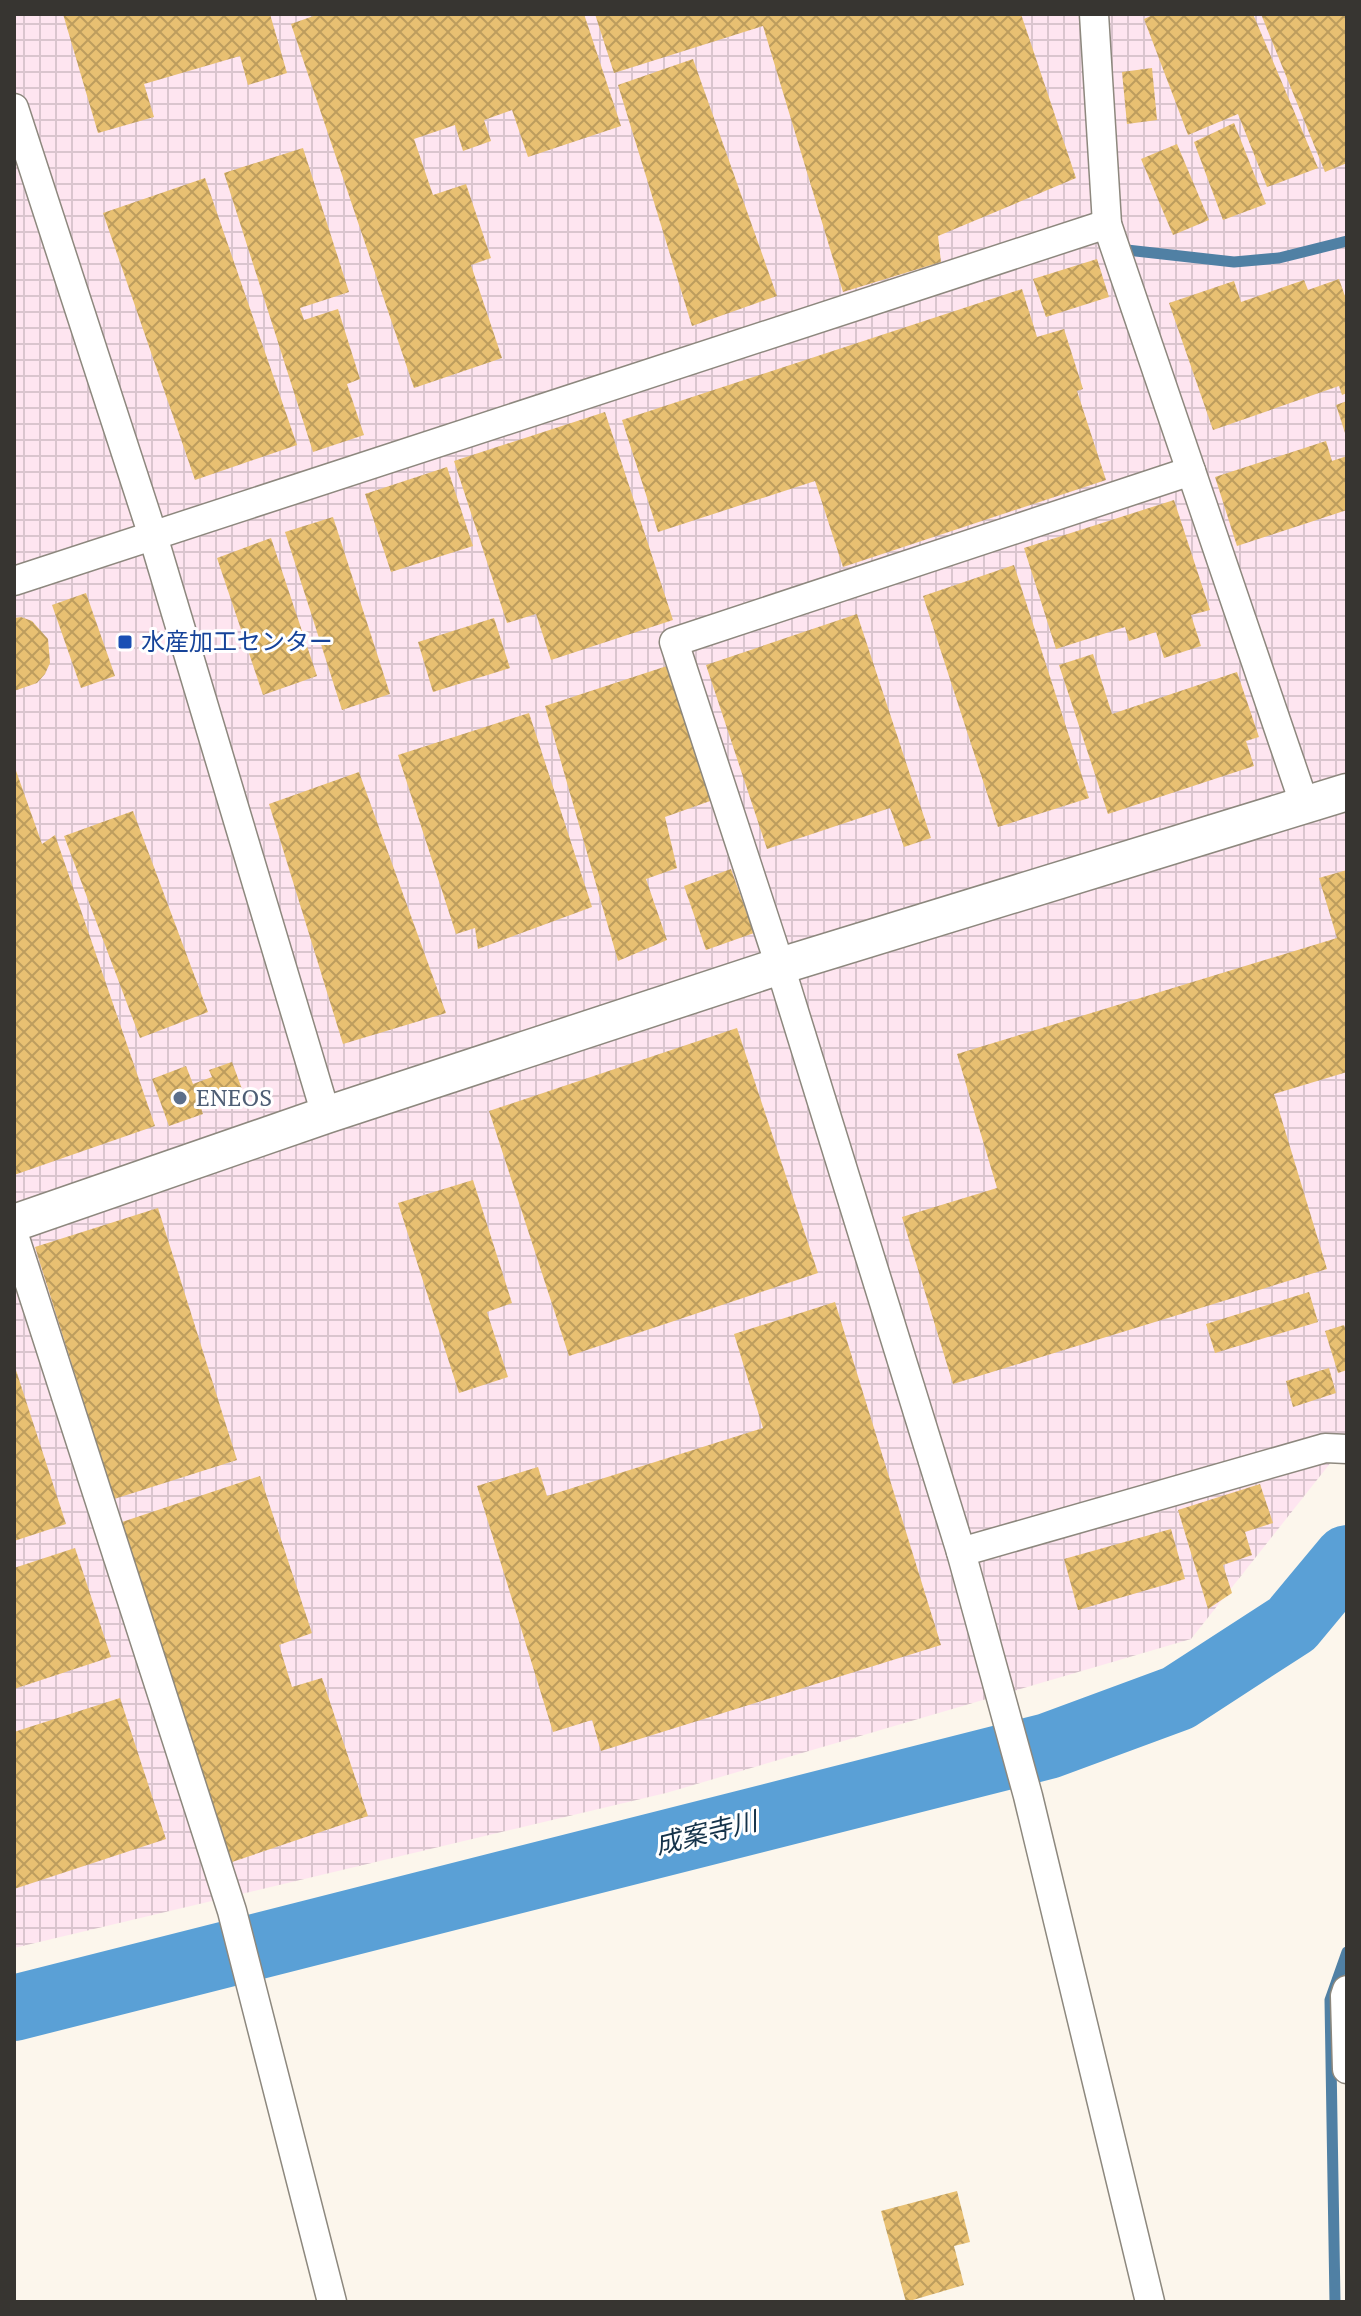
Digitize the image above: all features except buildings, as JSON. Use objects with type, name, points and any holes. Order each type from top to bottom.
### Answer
[{"type":"street","points":[[1094,14],[1107,224],[1305,806]]},
{"type":"street","points":[[14,108],[153,536],[326,1115]]},
{"type":"street","points":[[14,581],[1107,224]]},
{"type":"street","points":[[1150,2302],[1028,1796],[961,1552],[780,966],[674,642],[1191,471]]},
{"type":"street","points":[[14,1223],[326,1115],[780,966],[1347,792]]},
{"type":"street","points":[[14,1235],[232,1911],[332,2302]]},
{"type":"street","points":[[961,1552],[1325,1448],[1347,1449]]},
{"type":"street","points":[[1347,1990],[1347,2069]]},
{"type":"shaded area","points":[[14,14],[1347,14],[1347,1442],[1191,1639],[666,1793],[14,1948]]},
{"type":"waterway","points":[[1118,249],[1234,262],[1279,258],[1347,241]]},
{"type":"waterway","name":"成案寺川","points":[[14,2008],[1048,1746],[1178,1698],[1292,1624],[1347,1558]]},
{"type":"waterway","points":[[1335,2302],[1330,2000],[1347,1952]]},
{"type":"place","name":"水産加工センター","points":[[125,642]]},
{"type":"place","name":"ENEOS","points":[[180,1098]]}]
